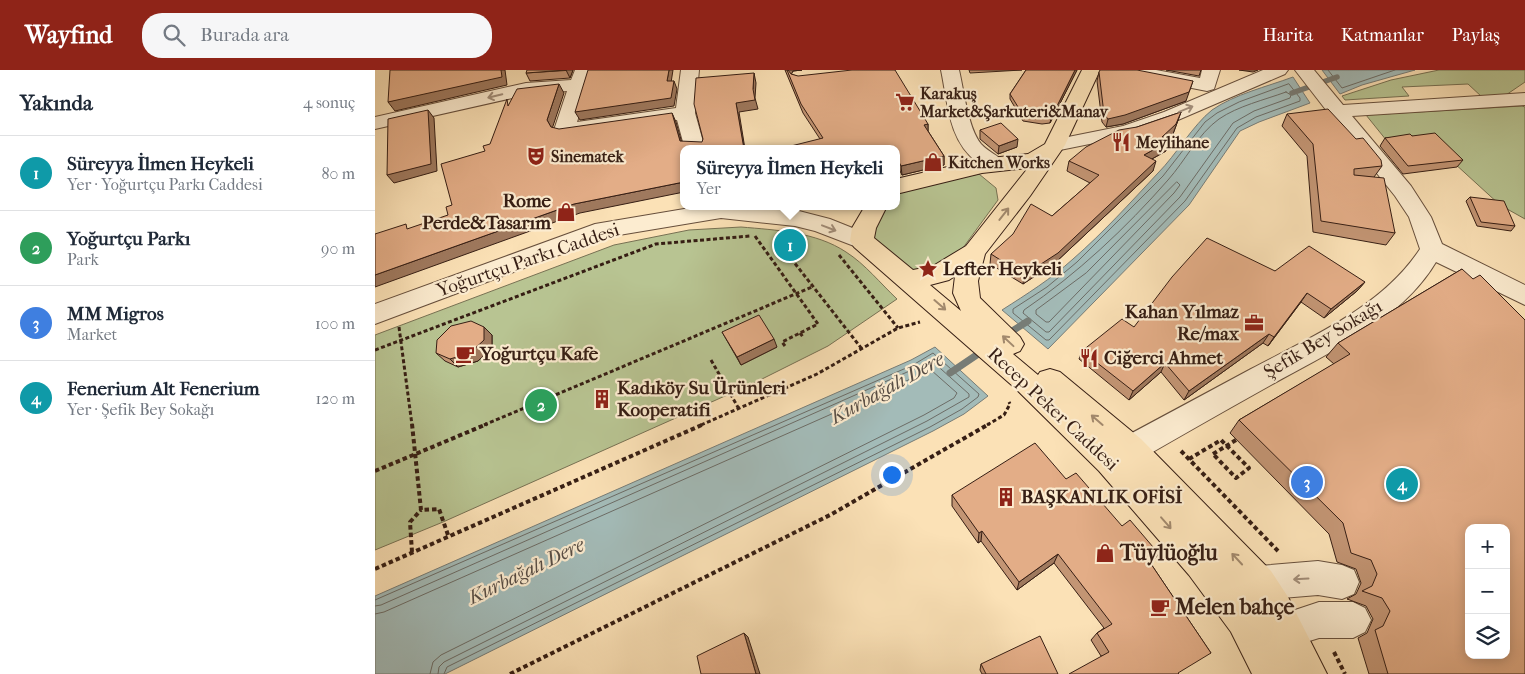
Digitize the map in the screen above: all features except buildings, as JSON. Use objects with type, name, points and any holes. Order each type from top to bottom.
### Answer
[{"type":"main road","points":[[910,280],[940,274],[974,252],[1055,145],[1091,70]]},
{"type":"main road","points":[[900,185],[995,164],[1019,164],[1047,154],[1055,145]]},
{"type":"main road","points":[[995,164],[1013,175],[1022,191]]},
{"type":"main road","points":[[862,241],[863,228],[873,210]]},
{"type":"main road","name":"Recep Peker Caddesi","points":[[862,241],[910,280],[969,317],[1024,383],[1120,455],[1216,536],[1259,583],[1287,630],[1309,674]]},
{"type":"main road","name":"Recep Peker Caddesi","points":[[969,317],[966,284],[974,252]]},
{"type":"main road","name":"Recep Peker Caddesi","points":[[1120,455],[1243,620],[1272,674]]},
{"type":"street","points":[[690,70],[685,113],[694,145]]},
{"type":"street","points":[[950,70],[964,134],[975,150],[995,164]]},
{"type":"street","points":[[1126,70],[1209,78],[1231,91]]},
{"type":"street","points":[[1055,145],[1127,132],[1279,70]]},
{"type":"street","points":[[1304,70],[1403,191],[1420,217],[1432,249],[1525,296]]},
{"type":"street","points":[[375,123],[581,78],[564,130],[685,113]]},
{"type":"street","points":[[1331,105],[1525,99]]},
{"type":"street","name":"Yoğurtçu Parkı Caddesi","points":[[375,314],[603,230],[707,210]]},
{"type":"street","name":"Yoğurtçu Parkı Caddesi","points":[[721,210],[795,218],[822,225],[862,241]]},
{"type":"street","name":"Şefik Bey Sokağı","points":[[1120,455],[1330,339],[1367,316],[1392,297],[1417,273],[1432,249]]},
{"type":"street","points":[[1259,583],[1318,578],[1342,582]]},
{"type":"street","points":[[1287,630],[1319,620],[1353,620]]},
{"type":"path","points":[[755,236],[818,324],[782,342],[785,346]]},
{"type":"path","points":[[375,350],[656,244],[764,236]]},
{"type":"path","points":[[781,237],[773,236],[862,349]]},
{"type":"path","points":[[837,252],[898,328]]},
{"type":"path","points":[[375,470],[812,287]]},
{"type":"path","points":[[375,569],[817,374],[898,328],[924,321]]},
{"type":"path","points":[[398,324],[417,453],[421,510],[410,522],[412,553]]},
{"type":"path","points":[[800,333],[803,337]]},
{"type":"path","points":[[711,360],[739,409]]},
{"type":"path","points":[[510,674],[830,516],[1004,415],[1024,383]]},
{"type":"path","points":[[1189,459],[1221,440],[1249,468],[1236,478],[1213,454],[1237,440]]},
{"type":"path","points":[[421,510],[439,510],[448,536]]},
{"type":"green space","points":[[1439,70],[1525,70],[1525,82],[1503,97],[1482,97],[1468,84],[1402,87],[1409,96],[1345,100],[1342,96],[1391,80]]},
{"type":"green space","points":[[1525,107],[1525,219],[1500,205],[1430,141],[1391,146],[1366,115]]},
{"type":"green space","points":[[979,174],[996,188],[998,200],[949,267],[913,275],[871,242],[878,210],[900,210],[900,190]]},
{"type":"green space","points":[[741,227],[795,233],[834,245],[860,262],[897,299],[828,346],[754,383],[443,522],[375,550],[375,335],[614,245],[689,230]]},
{"type":"water","points":[[1322,70],[1415,70],[1362,85],[1340,94]]},
{"type":"water","points":[[1293,77],[1310,103],[1240,131],[1189,205],[1048,349],[1002,310],[1039,286],[1095,239],[1165,166],[1198,124],[1212,110],[1241,95]]},
{"type":"water","points":[[935,347],[988,396],[964,414],[445,674],[375,674],[375,596],[911,360]]},
{"type":"waterway","name":"Kurbağalı Dere","points":[[1292,93],[1337,77]]},
{"type":"waterway","name":"Kurbağalı Dere","points":[[1006,335],[1028,321]]},
{"type":"waterway","name":"Kurbağalı Dere","points":[[950,373],[984,350]]},
{"type":"place","name":"Karakuş Market&Şarkuteri&Manav","points":[[905,102]]},
{"type":"place","name":"Meylihane","points":[[1121,142]]},
{"type":"place","name":"Sinematek","points":[[536,156]]},
{"type":"place","name":"Kitchen Works","points":[[933,162]]},
{"type":"place","name":"Rome Perde&Tasarım","points":[[566,212]]},
{"type":"place","name":"Süreyya İlmen Heykeli","points":[[790,245]]},
{"type":"place","name":"Lefter Heykeli","points":[[928,269]]},
{"type":"place","name":"Kahan Yılmaz Re/max","points":[[1254,323]]},
{"type":"place","name":"Yoğurtçu Kafe","points":[[465,354]]},
{"type":"place","name":"Ciğerci Ahmet","points":[[1089,358]]},
{"type":"place","name":"Kadıköy Su Ürünleri Kooperatifi","points":[[602,399]]},
{"type":"place","name":"Yoğurtçu Parkı","points":[[541,405]]},
{"type":"place","name":"MM Migros","points":[[1307,482]]},
{"type":"place","name":"Fenerium Alt Fenerium","points":[[1402,484]]},
{"type":"place","name":"BAŞKANLIK OFİSİ","points":[[1006,497]]},
{"type":"place","name":"Tüylüoğlu","points":[[1105,553]]},
{"type":"place","name":"Melen bahçe","points":[[1160,607]]}]
